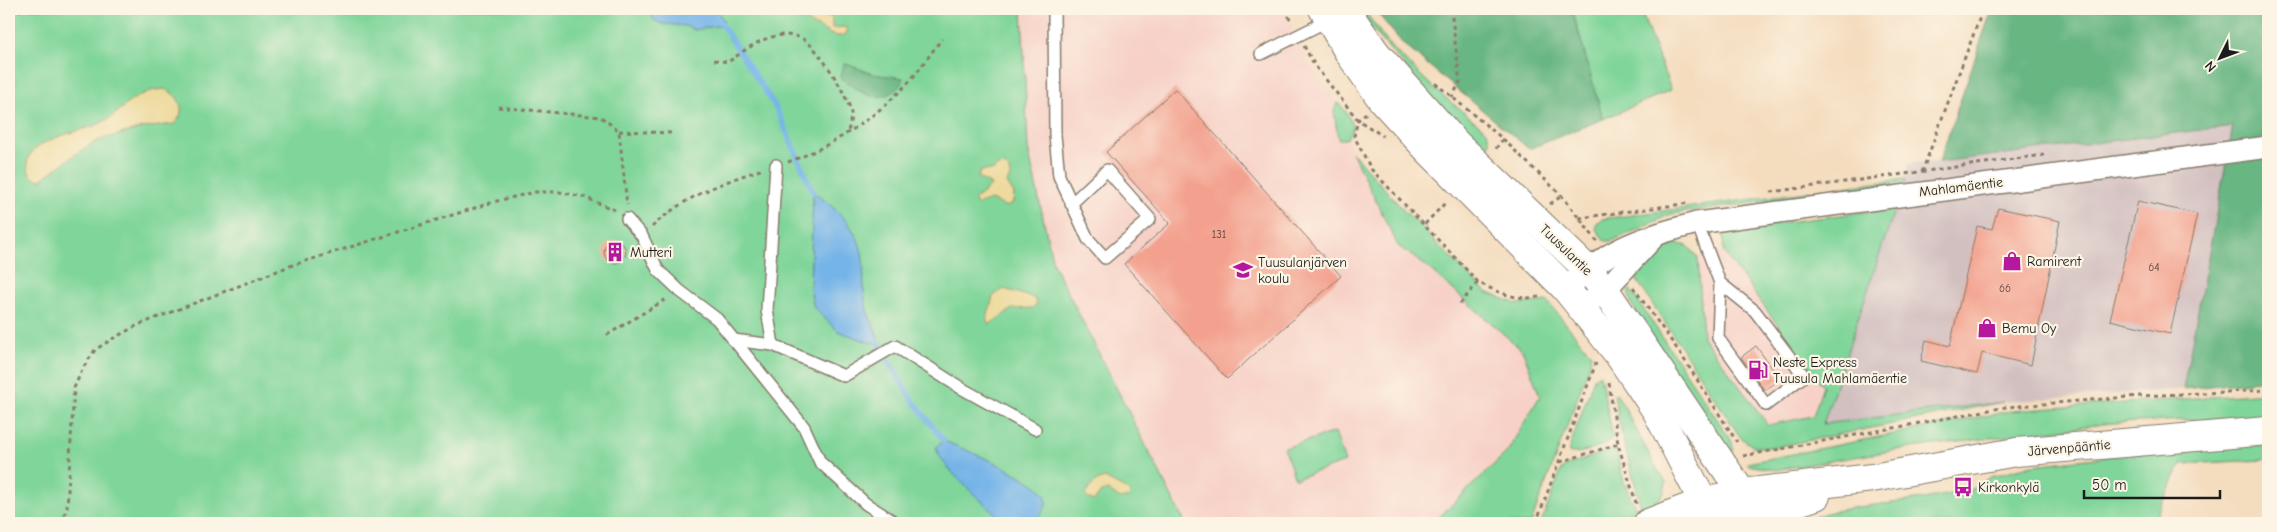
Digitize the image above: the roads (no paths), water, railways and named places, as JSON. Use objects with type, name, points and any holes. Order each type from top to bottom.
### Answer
[{"type":"main road","name":"Tuusulantie","points":[[1336,12],[1376,53],[1456,144],[1596,280],[1642,342],[1752,510]]},
{"type":"main road","name":"Tuusulantie","points":[[1336,12],[1349,53],[1382,100],[1618,354],[1657,412],[1712,516]]},
{"type":"main road","name":"Järvenpääntie","points":[[1642,515],[1712,516],[1752,510],[1872,478],[2016,452],[2268,431]]},
{"type":"street","name":"Mahlamäentie","points":[[1565,297],[1596,280],[1656,234],[1697,223],[2268,148]]},
{"type":"lane","points":[[1054,9],[1055,135],[1059,176],[1071,204],[1088,240],[1105,258],[1150,219],[1107,170],[1071,204]]},
{"type":"lane","points":[[1261,54],[1299,35],[1336,12]]},
{"type":"lane","points":[[773,345],[767,310],[781,164]]},
{"type":"lane","points":[[628,219],[642,236],[658,270],[680,291],[717,319],[804,427],[820,462],[866,504],[896,523]]},
{"type":"lane","points":[[1697,223],[1720,284],[1718,338],[1766,405],[1804,376],[1755,310],[1720,284]]},
{"type":"lane","points":[[733,340],[773,345],[844,376],[895,346],[961,388],[1035,429]]},
{"type":"water","points":[[648,9],[716,9],[724,21],[722,25],[695,30],[686,26],[664,24],[655,21]]},
{"type":"water","points":[[813,192],[846,220],[857,238],[863,259],[866,306],[878,337],[878,342],[871,343],[838,331],[814,308],[810,289]]},
{"type":"water","points":[[944,441],[1000,465],[1031,482],[1046,498],[1042,513],[1031,523],[1004,522],[965,486],[945,464],[936,447]]},
{"type":"waterway","points":[[722,25],[775,106],[813,192]]},
{"type":"waterway","points":[[878,342],[908,394],[944,441]]},
{"type":"place","name":"Mutteri","points":[[615,252]]},
{"type":"place","name":"Ramirent","points":[[2012,261]]},
{"type":"place","name":"Tuusulanjärven koulu","points":[[1243,270]]},
{"type":"place","name":"Bemu Oy","points":[[1987,328]]},
{"type":"place","name":"Neste Express Tuusula Mahlamäentie","points":[[1758,370]]},
{"type":"place","name":"Kirkonkylä","points":[[1963,487]]}]
